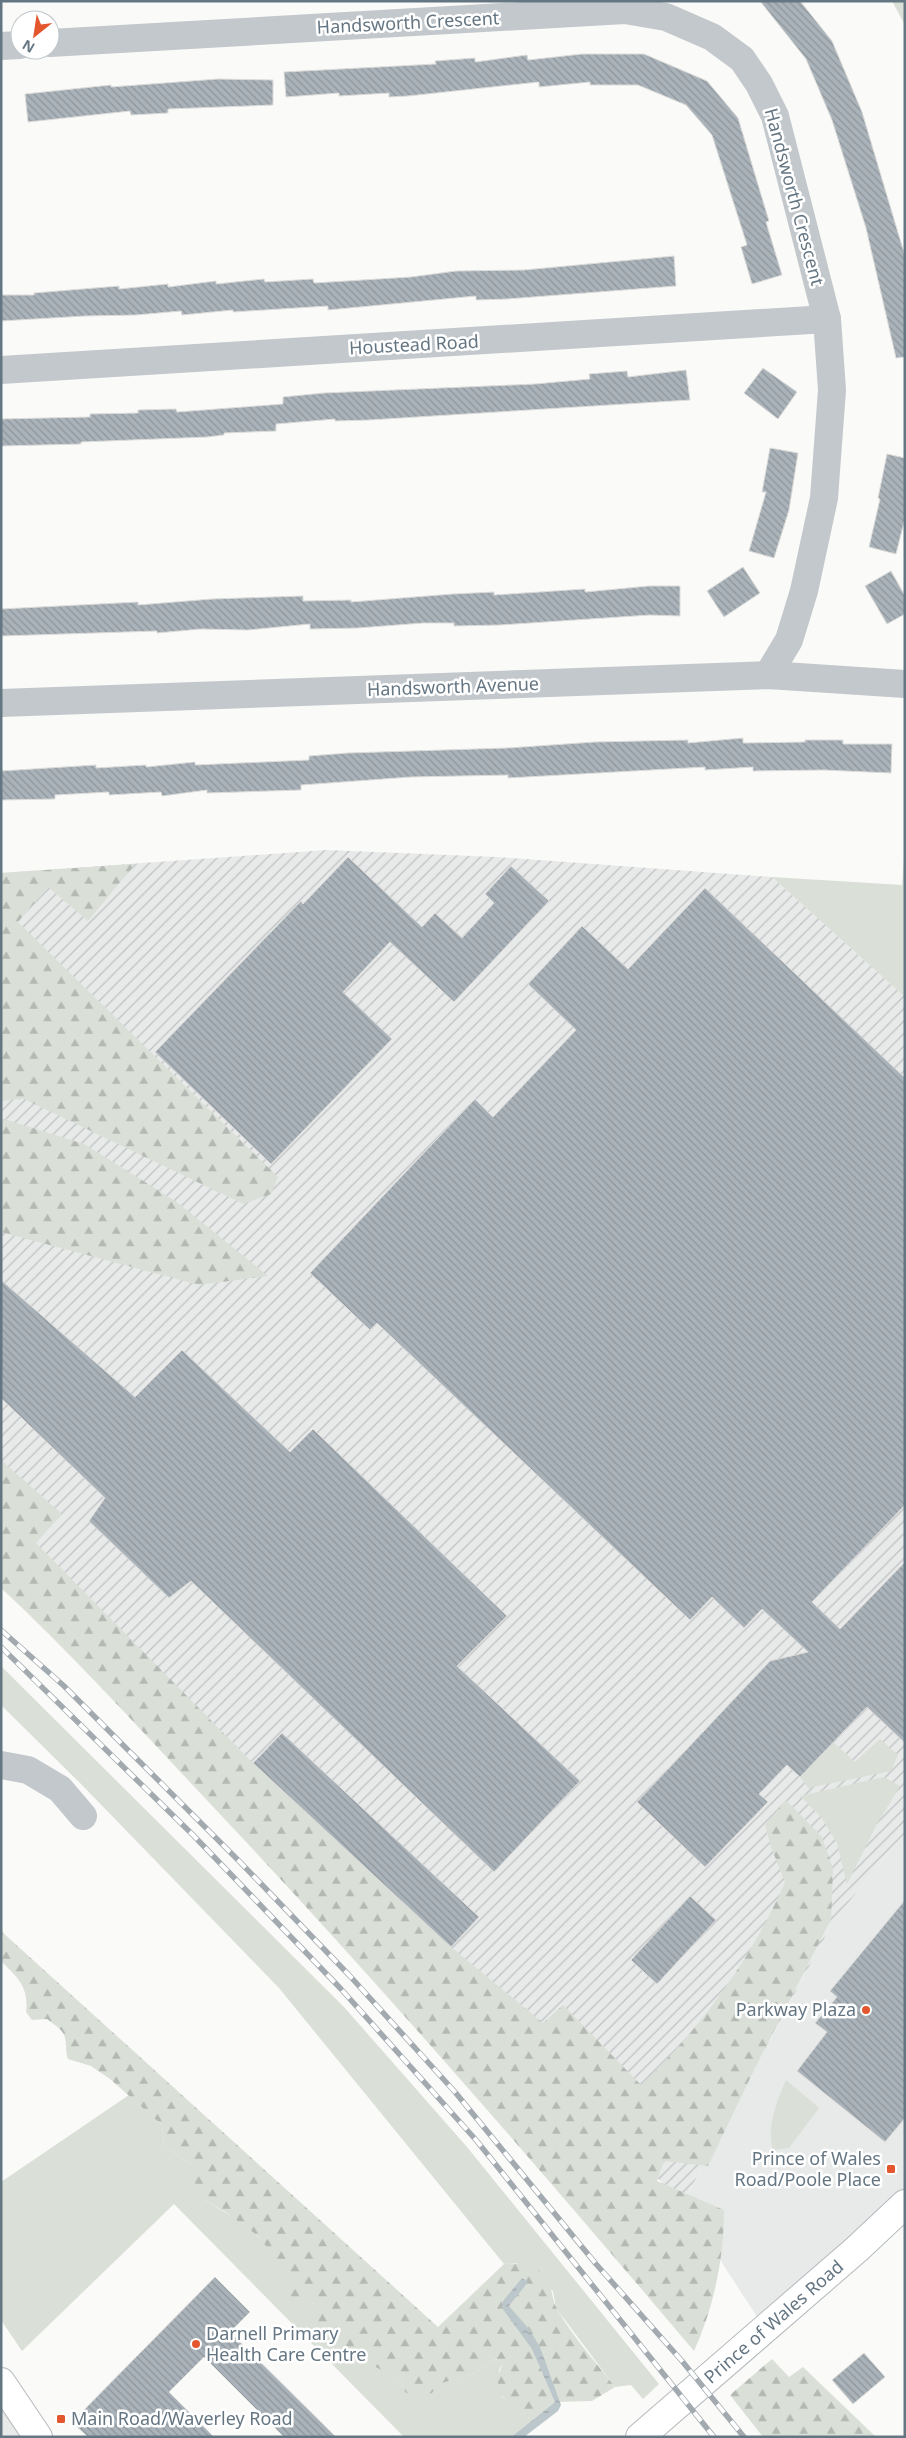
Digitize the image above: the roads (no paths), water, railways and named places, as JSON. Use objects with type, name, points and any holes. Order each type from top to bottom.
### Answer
[{"type":"main road","name":"Prince of Wales Road","points":[[640,2437],[744,2348],[905,2204]]},
{"type":"main road","points":[[1,2382],[38,2437]]},
{"type":"street","name":"Handsworth Crescent","points":[[60,43],[625,10],[666,17],[712,37],[742,59],[759,84],[774,116],[827,320],[832,390],[824,498],[804,591],[789,640],[768,675]]},
{"type":"street","name":"Houstead Road","points":[[1,370],[827,320]]},
{"type":"street","name":"Handsworth Avenue","points":[[1,703],[768,675],[905,684]]},
{"type":"street","points":[[1,1765],[28,1770],[60,1789],[83,1816]]},
{"type":"water","points":[[522,2278],[528,2282],[509,2306],[529,2329],[540,2347],[561,2405],[558,2411],[524,2437],[511,2437],[555,2402],[532,2349],[502,2308],[503,2301]]},
{"type":"railway","points":[[1,1630],[64,1686],[239,1861],[349,1975],[455,2092],[596,2264],[682,2361],[744,2437]]},
{"type":"railway","points":[[1,1647],[193,1835],[341,1989],[476,2140],[714,2437]]},
{"type":"place","name":"Parkway Plaza","points":[[866,2010]]},
{"type":"place","name":"Prince of Wales Road/Poole Place","points":[[891,2169]]},
{"type":"place","name":"Darnell Primary Health Care Centre","points":[[196,2344]]},
{"type":"place","name":"Main Road/Waverley Road","points":[[61,2419]]}]
